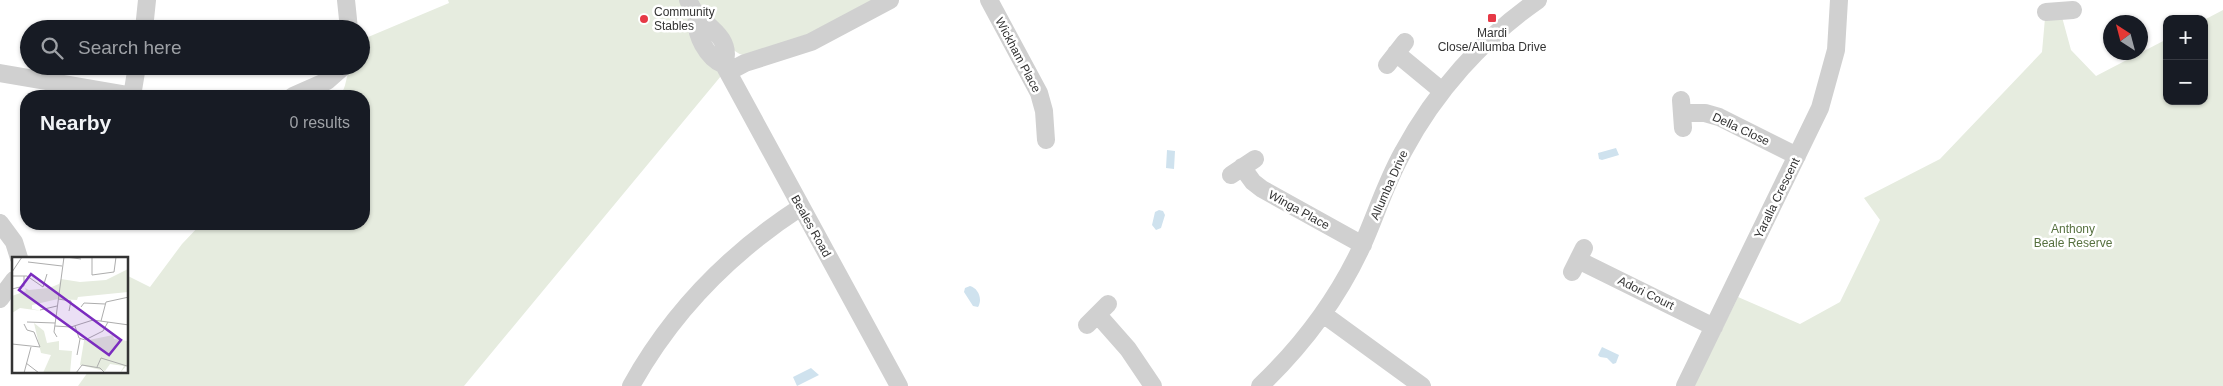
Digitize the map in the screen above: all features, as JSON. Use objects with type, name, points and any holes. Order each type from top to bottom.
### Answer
[{"type":"street","points":[[145,20],[147,0]]},
{"type":"street","points":[[346,0],[348,20]]},
{"type":"street","name":"Beales Road","points":[[688,0],[697,16],[721,37],[726,52],[726,68],[898,386]]},
{"type":"street","points":[[726,68],[810,42],[890,0]]},
{"type":"street","name":"Wickham Place","points":[[989,0],[1039,93],[1044,111],[1046,140]]},
{"type":"street","name":"Allumba Drive","points":[[1260,386],[1288,358],[1324,314],[1363,245],[1395,166],[1422,120],[1442,91],[1489,40],[1538,0]]},
{"type":"street","name":"Yaralla Crescent","points":[[1685,386],[1820,108],[1829,81],[1837,42],[1839,0]]},
{"type":"street","points":[[1396,54],[1442,91]]},
{"type":"street","points":[[0,73],[98,90]]},
{"type":"street","points":[[134,90],[136,75]]},
{"type":"street","points":[[307,90],[327,81],[334,75]]},
{"type":"street","name":"Della Close","points":[[1682,114],[1705,113],[1719,117],[1797,156]]},
{"type":"street","name":"Winga Place","points":[[1243,167],[1256,186],[1363,245]]},
{"type":"street","points":[[631,386],[662,337],[707,283],[759,236],[801,207]]},
{"type":"street","points":[[0,223],[14,242],[19,257]]},
{"type":"street","name":"Adori Court","points":[[1578,260],[1714,327]]},
{"type":"street","points":[[0,299],[12,283]]},
{"type":"street","points":[[1324,314],[1422,386]]},
{"type":"street","points":[[1098,315],[1125,344],[1153,386]]},
{"type":"green space","points":[[448,0],[679,0],[721,76],[464,386],[78,386],[87,374],[129,374],[129,276],[150,287],[182,244],[195,230],[370,230],[370,90],[344,90],[348,75],[370,75],[370,36],[449,3]]},
{"type":"green space","points":[[698,0],[876,0],[800,39],[743,55],[736,52],[723,40]]},
{"type":"green space","name":"Anthony Beale Reserve","points":[[2223,10],[2223,386],[1694,386],[1738,297],[1800,324],[1840,302],[1880,220],[1864,198],[1940,159],[2042,52],[2045,18],[2062,17],[2071,50],[2096,76],[2127,60],[2148,60],[2148,49],[2163,41],[2163,105],[2208,105],[2208,18]]},
{"type":"water","points":[[1616,148],[1619,155],[1602,160],[1599,159],[1598,153]]},
{"type":"water","points":[[1167,150],[1175,151],[1174,169],[1166,168]]},
{"type":"water","points":[[1163,211],[1165,215],[1161,228],[1156,230],[1152,225],[1155,212]]},
{"type":"water","points":[[970,286],[979,294],[980,301],[978,307],[973,306],[964,292],[965,288]]},
{"type":"water","points":[[1602,347],[1619,355],[1616,363],[1613,364],[1607,358],[1598,355]]},
{"type":"water","points":[[811,368],[819,375],[797,386],[793,377]]},
{"type":"place","name":"Mardi Close/Allumba Drive","points":[[1492,18]]},
{"type":"place","name":"Community Stables","points":[[644,19]]}]
